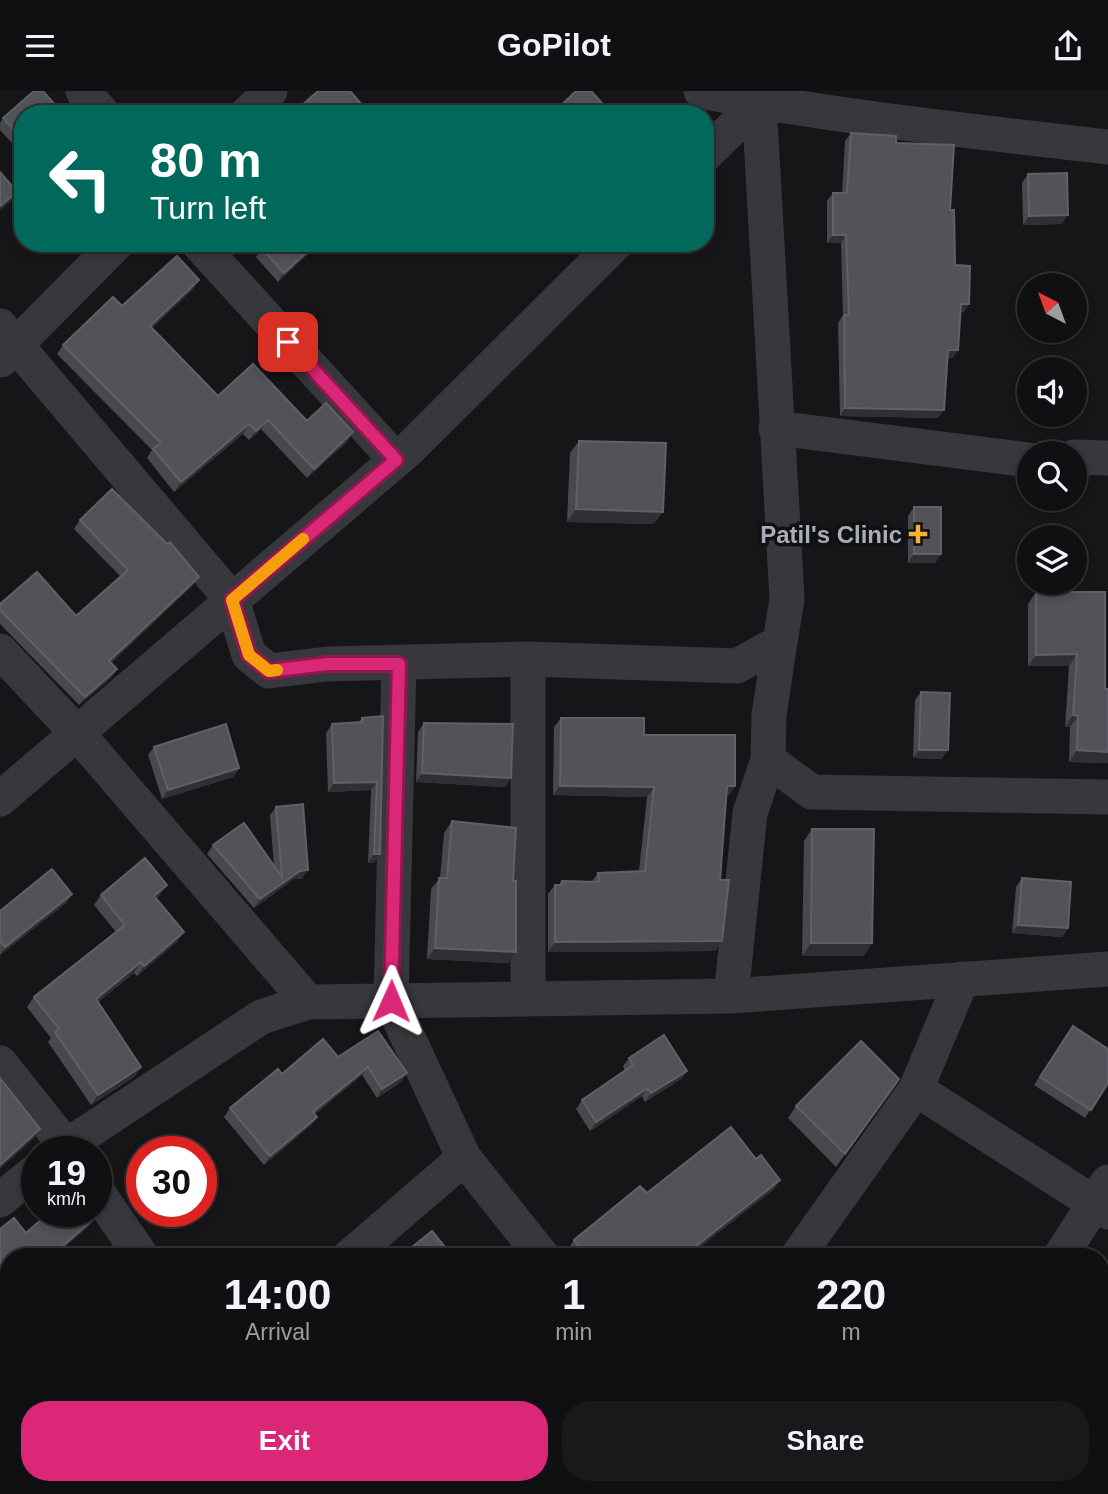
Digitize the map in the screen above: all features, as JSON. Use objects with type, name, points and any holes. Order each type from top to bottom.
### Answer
[{"type":"street","points":[[83,91],[95,105]]},
{"type":"street","points":[[256,105],[270,91]]},
{"type":"street","points":[[701,91],[759,97],[921,125],[1108,147]]},
{"type":"street","points":[[714,145],[759,97]]},
{"type":"street","points":[[731,996],[750,813],[768,760],[769,715],[787,599],[759,97]]},
{"type":"street","points":[[107,252],[5,343],[232,600],[249,655],[269,671],[327,664],[527,659],[737,666],[780,642]]},
{"type":"street","points":[[206,252],[396,460]]},
{"type":"street","points":[[0,799],[396,460],[608,252]]},
{"type":"street","points":[[776,428],[1017,458]]},
{"type":"street","points":[[1087,458],[1108,459]]},
{"type":"street","points":[[0,651],[77,733],[308,1002]]},
{"type":"street","points":[[527,659],[528,998]]},
{"type":"street","points":[[399,664],[391,1001],[464,1159],[536,1248]]},
{"type":"street","points":[[768,760],[812,792],[1108,797]]},
{"type":"street","points":[[86,1136],[261,1017],[308,1002],[731,996],[1108,969]]},
{"type":"street","points":[[803,1248],[916,1090],[962,979]]},
{"type":"street","points":[[0,1063],[55,1136]]},
{"type":"street","points":[[916,1090],[1103,1199],[1067,1248]]},
{"type":"street","points":[[360,1248],[464,1159]]},
{"type":"street","points":[[0,1200],[21,1183]]},
{"type":"street","points":[[112,1213],[136,1248]]},
{"type":"building","points":[[34,91],[43,91],[55,105],[18,105]]},
{"type":"building","points":[[318,91],[350,91],[362,105],[302,105]]},
{"type":"building","points":[[576,91],[591,91],[604,105],[561,105]]},
{"type":"building","points":[[14,108],[14,130],[3,118]]},
{"type":"building","points":[[851,133],[896,136],[896,143],[954,145],[950,210],[954,210],[955,265],[970,266],[969,304],[961,304],[958,350],[948,350],[944,410],[845,408],[844,315],[849,315],[846,235],[833,235],[833,193],[847,193]]},
{"type":"building","points":[[0,172],[14,188],[14,194],[0,206]]},
{"type":"building","points":[[1067,173],[1068,215],[1029,216],[1028,174]]},
{"type":"building","points":[[265,252],[307,252],[284,273]]},
{"type":"building","points":[[177,256],[199,280],[150,326],[218,396],[253,364],[307,421],[326,403],[353,432],[314,469],[268,420],[256,431],[249,424],[181,482],[153,449],[161,443],[63,345],[113,297],[122,306]]},
{"type":"building","points":[[579,441],[666,443],[663,512],[576,509]]},
{"type":"building","points":[[112,489],[167,544],[170,542],[199,577],[109,661],[117,669],[85,697],[0,610],[0,604],[37,572],[76,616],[128,570],[80,520]]},
{"type":"building","points":[[914,507],[941,507],[941,554],[914,554]]},
{"type":"building","points":[[1087,592],[1105,592],[1108,752],[1077,750],[1078,716],[1073,715],[1077,654],[1036,655],[1036,595],[1087,595]]},
{"type":"building","points":[[921,692],[950,693],[948,750],[919,750]]},
{"type":"building","points":[[383,716],[380,854],[374,854],[377,782],[334,783],[332,724],[362,722],[362,718]]},
{"type":"building","points":[[561,718],[644,718],[644,735],[735,735],[735,786],[727,786],[720,880],[729,880],[722,941],[555,942],[555,885],[561,885],[562,881],[599,882],[598,873],[645,871],[654,787],[560,786]]},
{"type":"building","points":[[424,723],[513,724],[511,778],[422,773]]},
{"type":"building","points":[[226,724],[239,768],[168,790],[154,747]]},
{"type":"building","points":[[303,804],[308,870],[300,871],[260,899],[213,845],[244,823],[282,877],[276,807]]},
{"type":"building","points":[[452,821],[516,828],[513,881],[516,881],[516,952],[435,948],[439,878],[447,878]]},
{"type":"building","points":[[812,829],[874,829],[872,943],[811,943]]},
{"type":"building","points":[[145,858],[167,885],[154,896],[184,932],[144,966],[141,962],[96,999],[141,1067],[98,1095],[55,1032],[59,1029],[34,997],[125,925],[101,895]]},
{"type":"building","points":[[52,869],[72,894],[5,947],[0,941],[0,911]]},
{"type":"building","points":[[1022,878],[1071,882],[1068,928],[1018,925]]},
{"type":"building","points":[[1073,1026],[1108,1049],[1108,1083],[1091,1110],[1040,1077]]},
{"type":"building","points":[[378,1031],[407,1073],[382,1089],[368,1067],[313,1112],[317,1117],[270,1156],[230,1108],[278,1069],[282,1074],[323,1039],[338,1057]]},
{"type":"building","points":[[664,1035],[687,1071],[651,1093],[648,1088],[596,1122],[582,1100],[633,1065],[629,1058]]},
{"type":"building","points":[[861,1041],[899,1079],[845,1154],[796,1106]]},
{"type":"building","points":[[0,1078],[40,1129],[32,1136],[21,1136],[21,1146],[0,1165]]},
{"type":"building","points":[[731,1127],[756,1159],[761,1155],[780,1180],[693,1248],[580,1248],[574,1240],[640,1186],[647,1193]]},
{"type":"building","points":[[14,1218],[26,1233],[33,1227],[85,1227],[60,1248],[0,1248],[0,1229]]},
{"type":"building","points":[[432,1231],[446,1248],[411,1248]]},
{"type":"slow traffic","points":[[277,670],[269,671],[249,655],[232,600],[303,539]]},
{"type":"place","name":"Patil's Clinic","points":[[918,534]]},
{"type":"route","points":[[288,342],[396,460],[232,600],[249,655],[269,671],[327,664],[399,664],[391,1001]]}]
